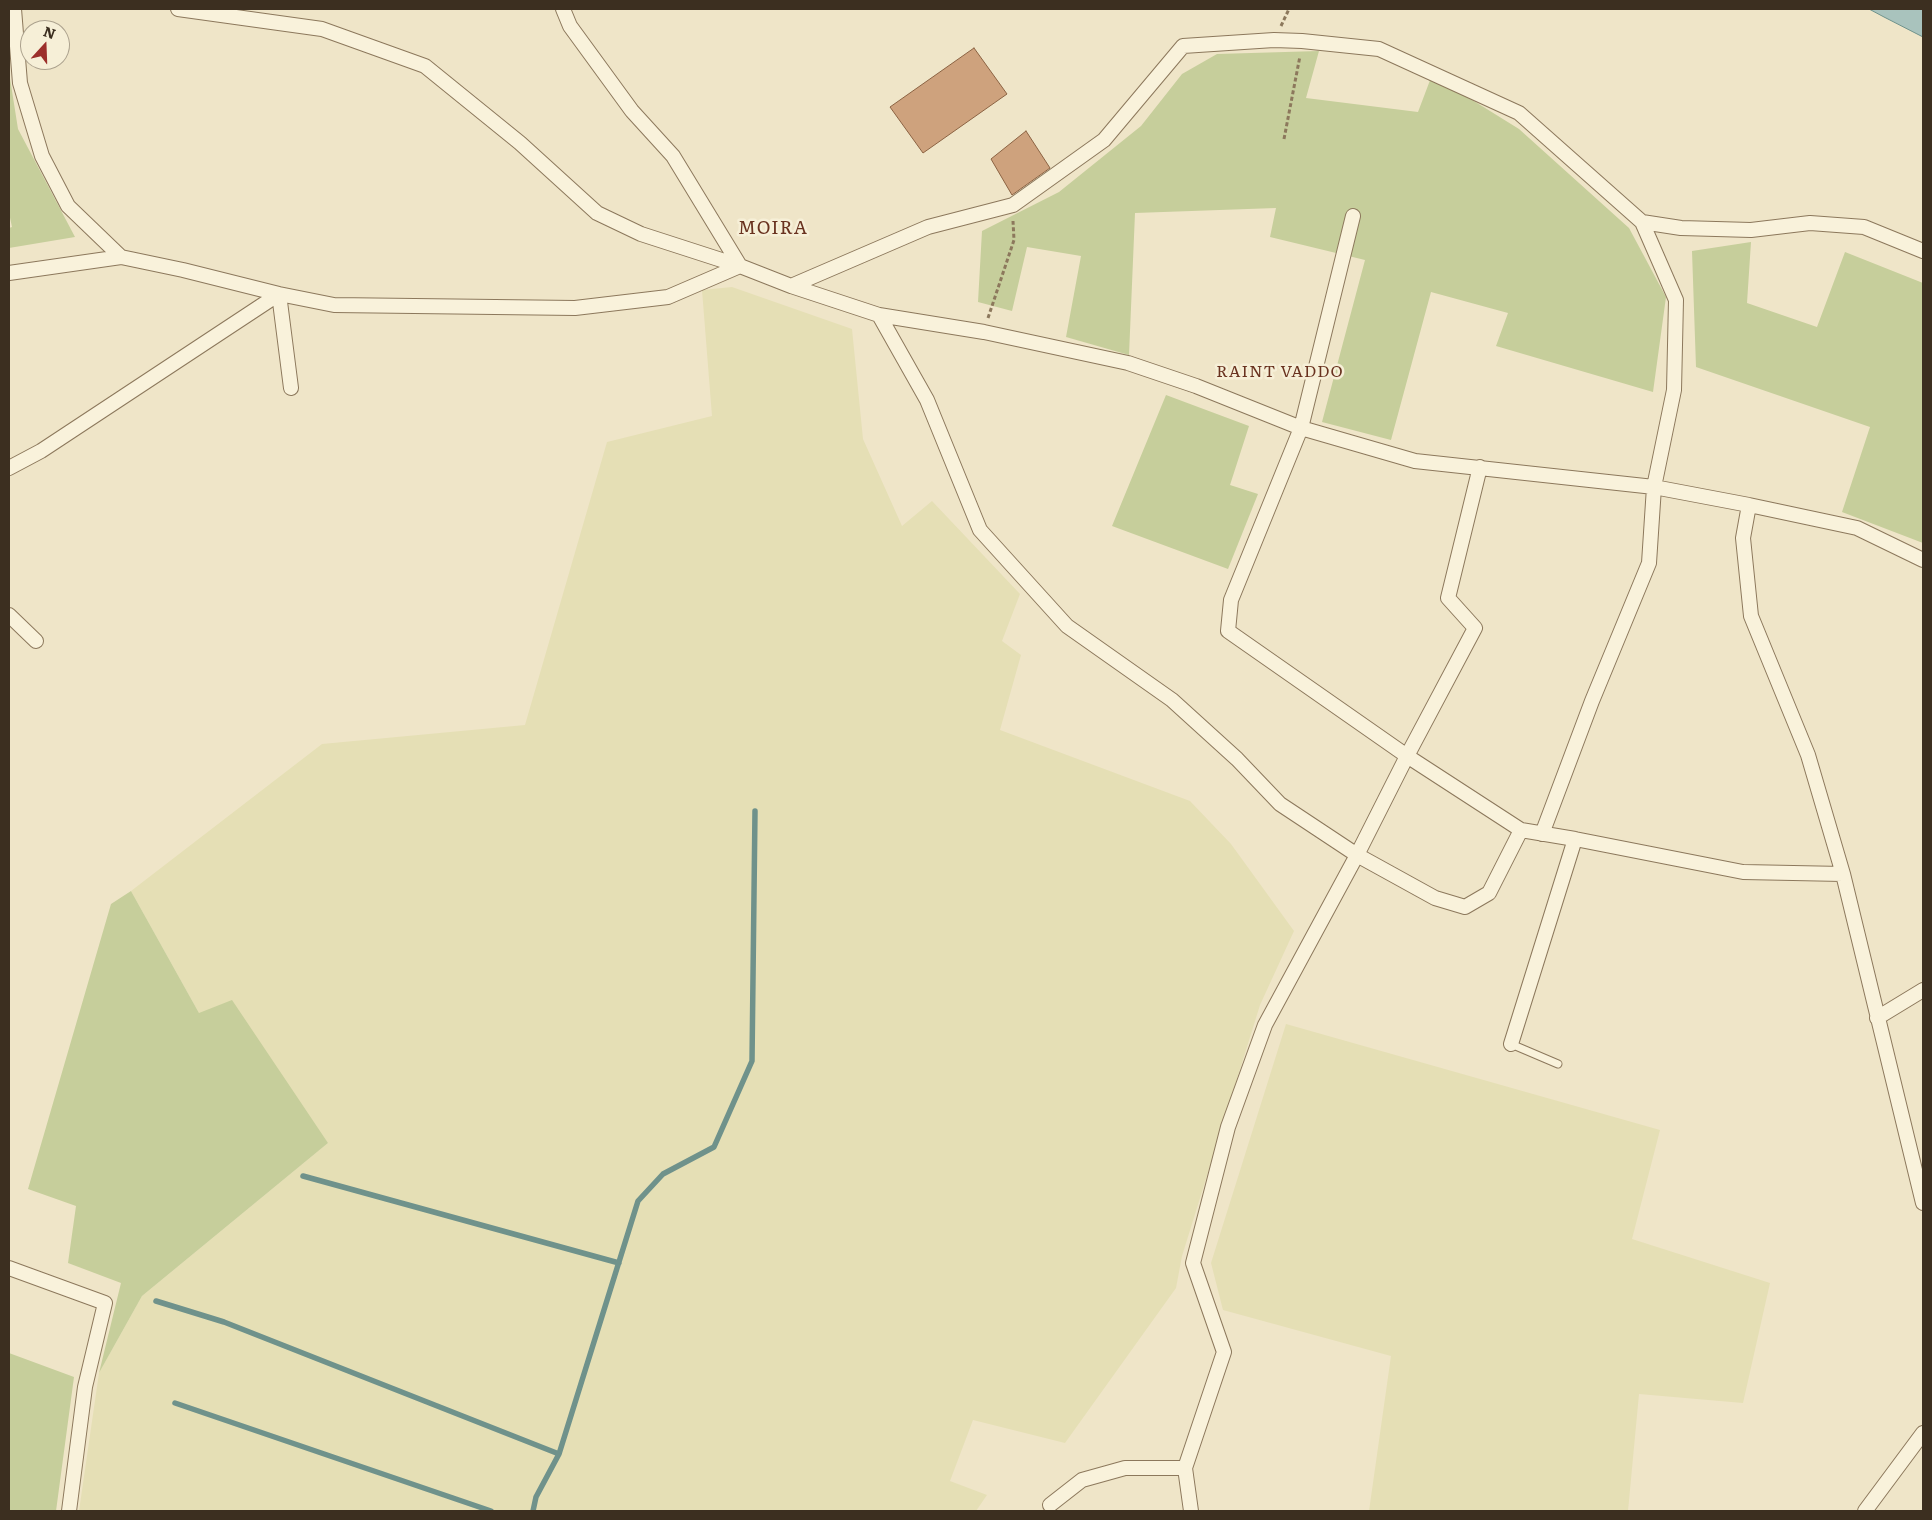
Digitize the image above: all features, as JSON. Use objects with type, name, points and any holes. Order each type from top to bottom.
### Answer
[{"type":"street","points":[[14,9],[20,83],[42,156],[68,206],[121,256]]},
{"type":"street","points":[[178,9],[209,11],[322,29],[425,66],[520,143],[597,213],[641,234],[740,266],[791,286],[879,315],[984,332],[1128,363],[1196,386],[1301,428],[1415,460],[1654,487],[1749,505],[1857,528],[1923,560]]},
{"type":"street","points":[[562,9],[570,26],[632,111],[673,156],[740,266]]},
{"type":"street","points":[[791,286],[928,227],[1012,205],[1104,140],[1183,46],[1274,40],[1379,49],[1519,113],[1642,222],[1676,300],[1674,390],[1654,487],[1649,562],[1592,701],[1542,834]]},
{"type":"street","points":[[1353,216],[1301,428],[1232,600],[1228,631],[1407,756],[1521,830],[1743,872],[1843,874]]},
{"type":"street","points":[[1642,222],[1680,228],[1742,230],[1810,223],[1864,227],[1923,252]]},
{"type":"street","points":[[9,273],[121,256],[279,294],[334,304],[575,308],[668,297],[740,266]]},
{"type":"street","points":[[279,294],[291,388]]},
{"type":"street","points":[[9,468],[41,451],[279,294]]},
{"type":"street","points":[[879,315],[927,400],[980,530],[1067,626],[1172,700],[1237,759],[1280,804],[1357,855],[1435,898],[1465,907],[1489,893],[1521,830]]},
{"type":"street","points":[[1192,1511],[1185,1468],[1224,1352],[1193,1263],[1228,1127],[1265,1025],[1357,855],[1475,628],[1448,598],[1480,467]]},
{"type":"street","points":[[1749,505],[1743,538],[1752,616],[1808,756],[1843,874],[1923,1204]]},
{"type":"street","points":[[9,614],[36,640]]},
{"type":"street","points":[[1511,1044],[1575,839]]},
{"type":"street","points":[[1878,1018],[1923,990]]},
{"type":"street","points":[[9,1268],[106,1303],[85,1387],[69,1511]]},
{"type":"street","points":[[1865,1511],[1923,1433]]},
{"type":"street","points":[[1050,1505],[1082,1480],[1125,1468],[1185,1468]]},
{"type":"lane","points":[[1511,1044],[1558,1064]]},
{"type":"path","points":[[1284,138],[1302,41]]},
{"type":"path","points":[[984,332],[1014,240],[1012,205]]},
{"type":"shaded area","points":[[732,287],[852,329],[863,439],[902,526],[932,501],[1020,594],[1002,641],[1021,655],[1000,730],[1190,801],[1231,844],[1294,931],[1260,1005],[1182,1256],[1176,1288],[1065,1443],[973,1420],[950,1481],[987,1495],[976,1511],[79,1511],[99,1373],[142,1296],[328,1143],[199,1013],[131,891],[322,744],[525,725],[607,442],[712,416],[702,290]]},
{"type":"shaded area","points":[[1286,1024],[1660,1130],[1632,1239],[1770,1283],[1743,1403],[1639,1394],[1628,1511],[1369,1511],[1391,1356],[1223,1310],[1211,1263]]},
{"type":"green space","points":[[1319,51],[1306,98],[1418,112],[1432,75],[1519,129],[1629,228],[1666,297],[1653,392],[1496,346],[1508,313],[1431,292],[1391,440],[1322,422],[1365,260],[1270,237],[1276,208],[1135,213],[1129,355],[1066,337],[1081,256],[1027,247],[1012,311],[978,302],[982,231],[1059,192],[1141,126],[1182,74],[1217,54]]},
{"type":"green space","points":[[9,72],[18,129],[75,237],[9,248],[9,228],[12,227],[9,213]]},
{"type":"green space","points":[[1751,242],[1747,303],[1817,327],[1845,252],[1923,283],[1923,543],[1842,512],[1870,427],[1696,367],[1692,251]]},
{"type":"green space","points":[[1166,395],[1249,426],[1230,485],[1258,494],[1228,569],[1112,526]]},
{"type":"green space","points":[[131,891],[199,1013],[232,1000],[328,1143],[142,1296],[99,1373],[121,1283],[68,1263],[76,1206],[28,1189],[111,904]]},
{"type":"green space","points":[[9,1353],[74,1377],[56,1511],[9,1511]]},
{"type":"water","points":[[1869,9],[1923,9],[1923,37],[1884,17]]},
{"type":"building","points":[[974,48],[1007,94],[923,153],[890,107]]},
{"type":"building","points":[[1026,131],[1050,168],[1012,195],[991,159]]},
{"type":"waterway","points":[[533,1511],[536,1497],[559,1454],[638,1201],[663,1174],[714,1147],[752,1061],[755,811]]},
{"type":"waterway","points":[[303,1176],[619,1263]]},
{"type":"waterway","points":[[156,1301],[224,1322],[559,1454]]},
{"type":"waterway","points":[[175,1403],[491,1511]]},
{"type":"district","name":"MOIRA","points":[[773,229]]},
{"type":"district","name":"RAINT VADDO","points":[[1280,372]]}]
